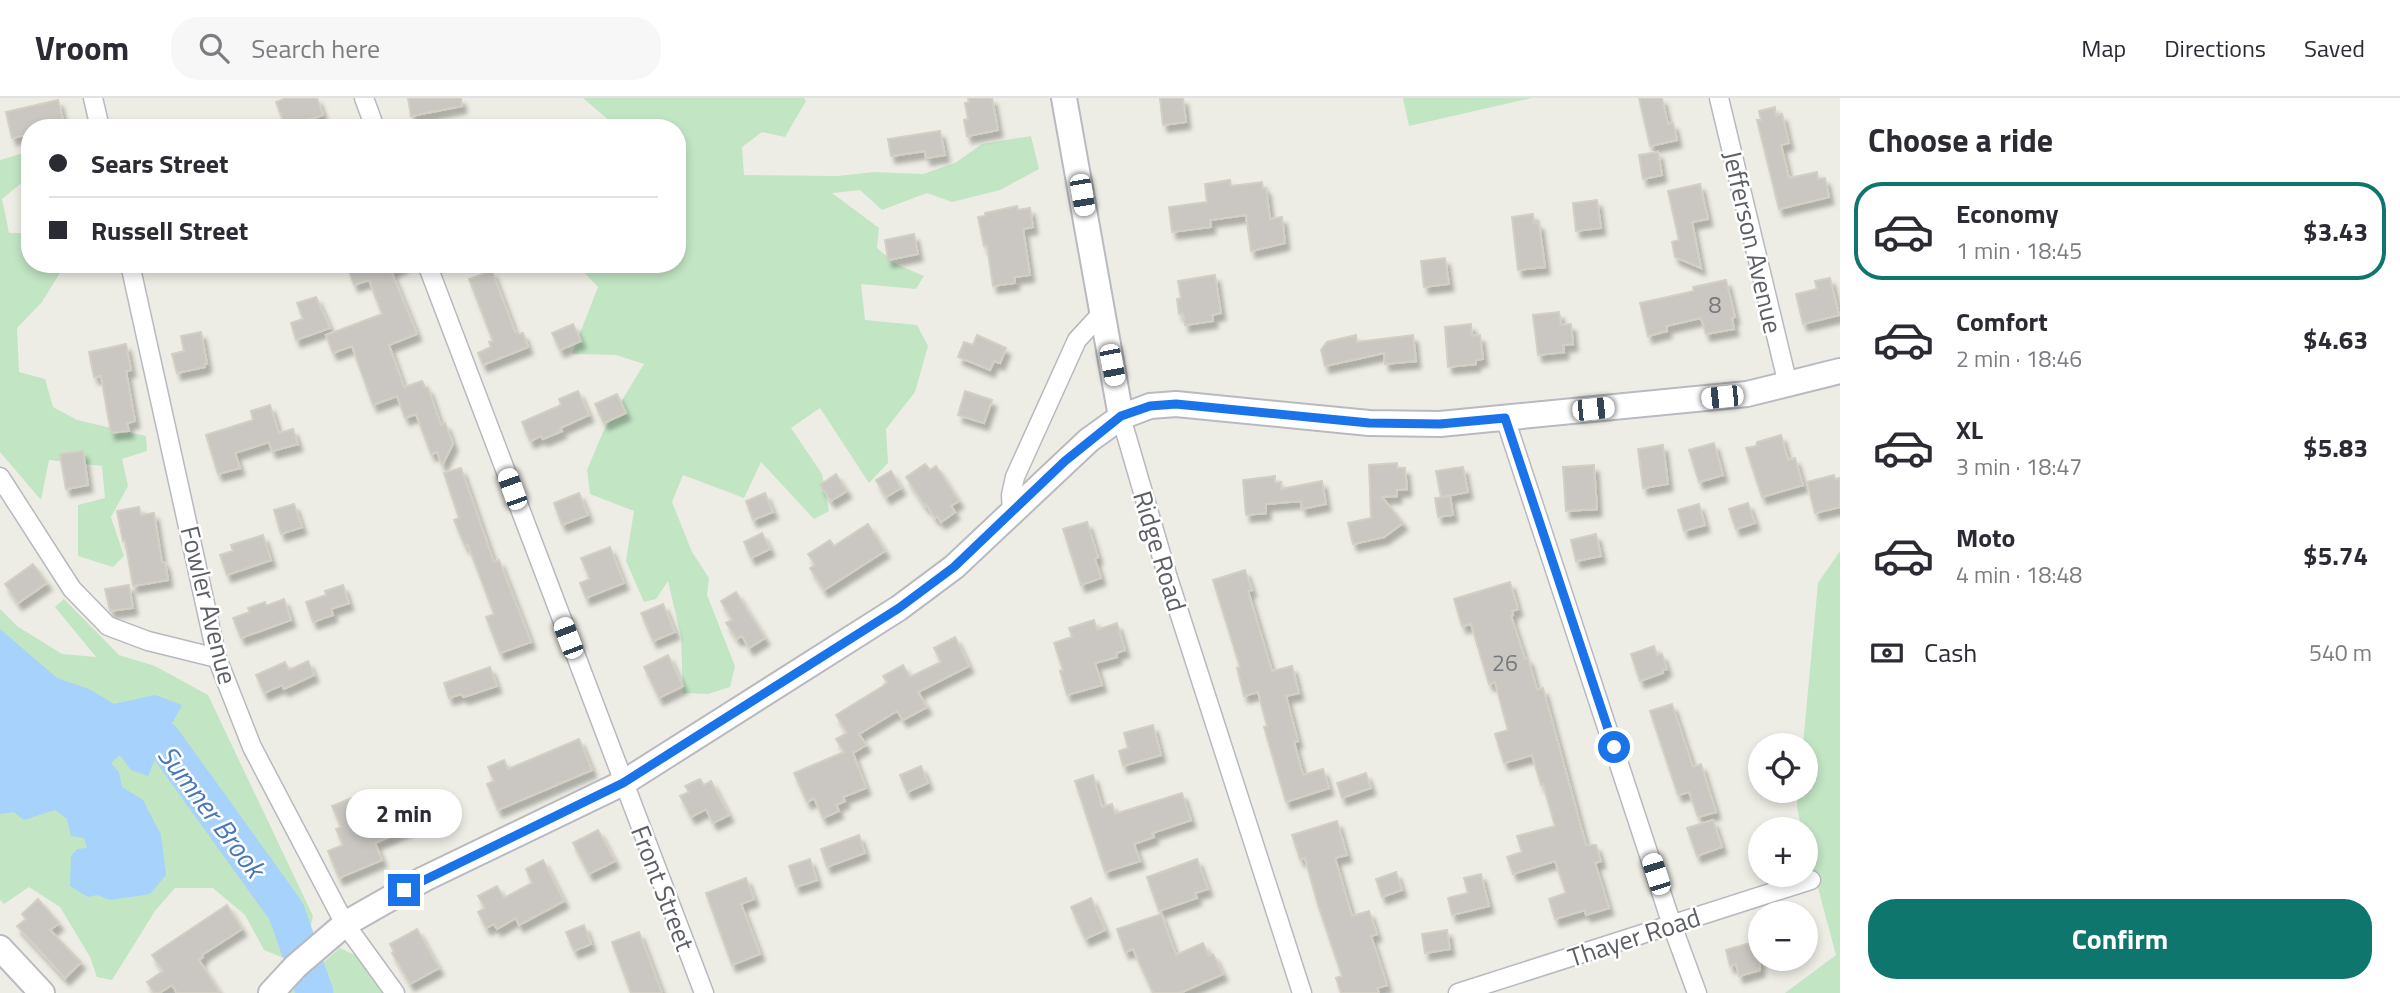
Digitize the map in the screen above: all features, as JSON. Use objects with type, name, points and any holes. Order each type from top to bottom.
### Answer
[{"type":"main road","name":"Ridge Road","points":[[1064,98],[1121,416]]},
{"type":"main road","points":[[271,993],[296,966],[345,924],[424,879],[623,783],[933,585],[1065,461],[1121,416],[1150,406],[1176,404],[1369,423],[1440,424],[1747,394],[1840,371]]},
{"type":"main road","points":[[0,948],[43,993]]},
{"type":"street","points":[[93,98],[98,119]]},
{"type":"street","points":[[364,98],[372,119]]},
{"type":"street","name":"Jefferson Avenue","points":[[1719,98],[1788,385]]},
{"type":"street","name":"Fowler Avenue","points":[[132,273],[217,658],[252,747],[345,924],[395,993]]},
{"type":"street","name":"Front Street","points":[[430,273],[704,993]]},
{"type":"street","points":[[1012,513],[1011,495],[1015,477],[1059,378],[1077,340],[1102,313]]},
{"type":"street","name":"Ridge Road","points":[[1121,416],[1164,566],[1302,993]]},
{"type":"street","points":[[1505,418],[1672,925],[1697,993]]},
{"type":"street","points":[[0,477],[72,589],[108,626],[148,641],[217,658]]},
{"type":"street","name":"Thayer Road","points":[[1458,993],[1789,887]]},
{"type":"green space","points":[[583,98],[804,98],[806,101],[785,137],[762,132],[742,147],[744,175],[838,176],[873,172],[923,174],[955,163],[982,144],[1031,136],[1039,169],[1000,190],[952,202],[927,193],[882,210],[860,190],[832,193],[879,228],[877,248],[896,264],[924,276],[916,289],[861,284],[865,320],[917,325],[928,346],[915,392],[886,429],[888,463],[869,483],[820,408],[791,428],[822,474],[829,511],[814,519],[761,462],[744,498],[683,475],[672,502],[692,552],[709,578],[707,595],[735,666],[730,687],[708,694],[683,693],[681,637],[668,581],[656,599],[644,602],[626,561],[634,511],[590,494],[587,470],[603,432],[644,364],[616,355],[572,354],[598,287],[585,273],[686,273],[686,119],[607,119]]},
{"type":"green space","points":[[1403,98],[1532,98],[1409,126]]},
{"type":"green space","points":[[21,154],[21,183],[2,199],[9,233],[21,233],[21,273],[60,273],[42,302],[17,328],[19,372],[45,379],[53,407],[77,420],[146,436],[147,451],[122,459],[128,486],[111,517],[124,556],[113,567],[78,556],[78,505],[105,498],[102,466],[49,460],[41,500],[0,452],[0,160]]},
{"type":"green space","points":[[1840,551],[1840,993],[1785,993],[1836,955],[1818,887],[1818,817],[1799,817],[1797,808],[1797,803],[1818,803],[1818,733],[1804,733],[1818,583]]},
{"type":"green space","points":[[64,599],[119,655],[155,666],[208,695],[313,916],[310,930],[286,959],[264,950],[245,915],[213,888],[175,888],[155,911],[112,980],[97,977],[90,957],[60,907],[29,887],[4,904],[0,900],[0,609],[17,626],[62,654],[96,657],[55,607]]},
{"type":"green space","points":[[340,948],[359,957],[383,993],[288,993]]},
{"type":"water","points":[[0,629],[57,678],[89,689],[114,704],[155,695],[182,705],[148,776],[131,770],[120,755],[111,763],[119,772],[122,787],[143,800],[161,835],[166,875],[150,894],[110,900],[97,895],[88,897],[70,886],[71,856],[77,849],[87,848],[84,838],[71,836],[67,819],[55,810],[24,820],[14,812],[0,814]]},
{"type":"building","points":[[286,98],[317,98],[323,115],[312,119],[283,119],[276,102]]},
{"type":"building","points":[[408,98],[461,98],[462,106],[411,116]]},
{"type":"building","points":[[968,98],[992,98],[998,130],[967,136],[964,120],[968,119],[965,103],[969,102]]},
{"type":"building","points":[[1160,98],[1183,98],[1186,122],[1163,125]]},
{"type":"building","points":[[1639,98],[1662,98],[1668,124],[1673,123],[1677,140],[1650,146]]},
{"type":"building","points":[[58,100],[63,119],[21,119],[21,136],[12,138],[6,112]]},
{"type":"building","points":[[1775,107],[1776,116],[1782,114],[1789,143],[1781,145],[1789,178],[1817,172],[1818,179],[1825,178],[1829,197],[1779,209],[1757,120],[1761,120],[1759,111]]},
{"type":"building","points":[[940,131],[945,155],[926,158],[925,151],[891,156],[888,139]]},
{"type":"building","points":[[1658,152],[1662,175],[1643,179],[1639,155]]},
{"type":"building","points":[[1230,180],[1231,186],[1262,182],[1263,189],[1266,188],[1270,219],[1282,217],[1285,243],[1251,251],[1246,215],[1210,220],[1211,227],[1172,232],[1169,207],[1207,202],[1205,184]]},
{"type":"building","points":[[1700,184],[1708,219],[1692,222],[1701,268],[1675,257],[1672,242],[1679,240],[1668,191]]},
{"type":"building","points":[[1597,200],[1601,228],[1576,231],[1573,203]]},
{"type":"building","points":[[1017,206],[1018,210],[1030,208],[1033,227],[1023,229],[1030,275],[1014,277],[1015,283],[993,286],[987,245],[984,246],[978,217]]},
{"type":"building","points":[[1533,214],[1534,223],[1539,223],[1545,267],[1518,270],[1512,217]]},
{"type":"building","points":[[914,234],[918,254],[888,260],[885,240]]},
{"type":"building","points":[[1445,258],[1449,284],[1424,287],[1421,261]]},
{"type":"building","points":[[350,273],[392,273],[417,334],[389,345],[404,387],[422,381],[428,388],[441,425],[445,423],[453,444],[442,465],[437,452],[431,454],[416,414],[405,418],[397,396],[373,405],[352,346],[333,353],[326,335],[382,314],[369,280],[354,285]]},
{"type":"building","points":[[493,273],[515,332],[523,333],[528,347],[483,365],[478,353],[491,347],[489,342],[493,341],[469,279]]},
{"type":"building","points":[[1215,275],[1221,313],[1212,315],[1213,321],[1185,325],[1183,313],[1179,314],[1177,299],[1181,298],[1178,281]]},
{"type":"building","points":[[1830,278],[1839,315],[1803,324],[1796,294],[1817,289],[1815,281]]},
{"type":"building","points":[[1726,280],[1735,317],[1732,318],[1734,329],[1706,334],[1701,318],[1666,326],[1667,331],[1648,336],[1640,303],[1694,291],[1693,287]]},
{"type":"building","points":[[316,297],[330,328],[296,340],[291,323],[303,319],[297,303]]},
{"type":"building","points":[[1559,312],[1561,325],[1571,324],[1573,344],[1563,345],[1564,352],[1538,355],[1533,315]]},
{"type":"building","points":[[573,324],[581,341],[560,350],[552,333]]},
{"type":"building","points":[[1471,324],[1472,336],[1480,335],[1483,359],[1476,360],[1476,364],[1448,367],[1445,327]]},
{"type":"building","points":[[201,332],[207,364],[205,367],[177,373],[172,354],[184,351],[181,336]]},
{"type":"building","points":[[977,335],[1006,348],[1000,363],[994,361],[990,370],[958,357],[964,342],[973,345]]},
{"type":"building","points":[[1356,335],[1357,342],[1413,335],[1416,361],[1385,364],[1384,353],[1325,366],[1321,350],[1327,342]]},
{"type":"building","points":[[126,344],[131,370],[126,371],[135,421],[127,423],[129,431],[111,433],[101,376],[94,377],[89,352]]},
{"type":"building","points":[[578,391],[589,415],[560,428],[562,431],[530,441],[522,422],[561,405],[559,399]]},
{"type":"building","points":[[965,391],[992,400],[984,423],[958,415]]},
{"type":"building","points":[[617,394],[626,413],[604,423],[595,404]]},
{"type":"building","points":[[270,405],[279,433],[293,429],[298,444],[272,451],[269,442],[235,453],[240,468],[218,474],[206,435],[253,420],[251,411]]},
{"type":"building","points":[[1781,435],[1788,460],[1795,458],[1803,485],[1762,497],[1746,448]]},
{"type":"building","points":[[1714,443],[1723,475],[1699,482],[1689,450]]},
{"type":"building","points":[[1663,445],[1668,484],[1643,488],[1638,449]]},
{"type":"building","points":[[83,451],[88,485],[66,489],[60,454]]},
{"type":"building","points":[[1397,463],[1397,468],[1405,468],[1407,489],[1397,490],[1397,496],[1382,497],[1403,523],[1384,537],[1353,544],[1348,523],[1371,518],[1369,465]]},
{"type":"building","points":[[925,464],[930,470],[936,466],[959,501],[951,506],[955,512],[941,522],[926,504],[925,506],[906,477]]},
{"type":"building","points":[[1594,465],[1597,509],[1566,511],[1563,467]]},
{"type":"building","points":[[1463,467],[1468,492],[1441,497],[1436,471]]},
{"type":"building","points":[[461,468],[494,562],[499,560],[531,642],[500,653],[486,617],[494,614],[468,545],[465,546],[454,520],[459,518],[444,473]]},
{"type":"building","points":[[891,471],[901,488],[886,497],[876,480]]},
{"type":"building","points":[[836,474],[847,491],[831,501],[820,485]]},
{"type":"building","points":[[1834,475],[1835,479],[1840,478],[1840,507],[1815,513],[1807,482]]},
{"type":"building","points":[[1275,476],[1275,483],[1281,482],[1281,489],[1322,481],[1326,504],[1302,509],[1301,501],[1266,504],[1266,513],[1246,515],[1243,480]]},
{"type":"building","points":[[579,493],[588,515],[562,525],[554,503]]},
{"type":"building","points":[[765,493],[773,512],[753,520],[746,501]]},
{"type":"building","points":[[1450,496],[1453,515],[1438,517],[1435,498]]},
{"type":"building","points":[[1748,503],[1755,523],[1736,529],[1729,509]]},
{"type":"building","points":[[294,504],[302,527],[281,534],[274,510]]},
{"type":"building","points":[[1699,504],[1705,525],[1684,531],[1678,510]]},
{"type":"building","points":[[139,507],[141,515],[154,513],[162,562],[165,562],[168,580],[133,586],[117,511]]},
{"type":"building","points":[[1087,522],[1098,557],[1095,559],[1101,578],[1081,585],[1063,529]]},
{"type":"building","points":[[868,524],[885,551],[824,590],[810,568],[815,565],[808,554],[830,540],[834,546]]},
{"type":"building","points":[[762,533],[770,549],[751,558],[744,542]]},
{"type":"building","points":[[1596,534],[1601,556],[1576,561],[1571,540]]},
{"type":"building","points":[[263,535],[271,560],[227,575],[220,555],[233,551],[231,545]]},
{"type":"building","points":[[610,547],[624,583],[586,598],[580,583],[590,579],[581,558]]},
{"type":"building","points":[[33,564],[47,583],[18,603],[5,584]]},
{"type":"building","points":[[1245,570],[1252,590],[1248,591],[1272,671],[1292,666],[1299,693],[1286,696],[1298,741],[1294,742],[1303,775],[1323,769],[1329,788],[1286,802],[1264,727],[1267,726],[1258,692],[1244,696],[1237,668],[1240,667],[1213,580]]},
{"type":"building","points":[[1510,582],[1518,609],[1512,611],[1511,616],[1525,659],[1528,658],[1537,690],[1543,688],[1586,845],[1596,845],[1601,861],[1595,863],[1609,908],[1586,915],[1585,910],[1555,919],[1549,899],[1566,893],[1555,861],[1513,874],[1507,857],[1522,852],[1517,836],[1555,826],[1532,755],[1504,763],[1495,734],[1508,730],[1495,682],[1489,684],[1471,624],[1462,626],[1454,599]]},
{"type":"building","points":[[129,585],[133,608],[110,611],[105,589]]},
{"type":"building","points":[[343,585],[349,603],[331,609],[333,615],[313,622],[306,602]]},
{"type":"building","points":[[736,592],[765,638],[749,648],[742,636],[737,639],[726,623],[732,620],[721,601]]},
{"type":"building","points":[[284,599],[291,620],[241,638],[233,618],[250,612],[248,608],[265,602],[266,606]]},
{"type":"building","points":[[663,604],[675,632],[653,641],[641,613]]},
{"type":"building","points":[[1094,620],[1097,630],[1117,623],[1125,650],[1116,653],[1117,657],[1095,663],[1102,685],[1067,695],[1060,671],[1063,670],[1054,643],[1072,637],[1069,628]]},
{"type":"building","points":[[955,637],[969,666],[918,692],[927,707],[903,720],[897,711],[859,734],[866,745],[853,753],[866,788],[843,797],[845,801],[836,805],[839,811],[823,818],[814,798],[807,802],[794,773],[844,752],[836,739],[847,733],[836,715],[883,686],[887,682],[883,676],[903,665],[910,677],[941,662],[934,648]]},
{"type":"building","points":[[1654,646],[1657,655],[1662,654],[1667,669],[1640,681],[1631,654]]},
{"type":"building","points":[[668,655],[683,686],[659,698],[644,667]]},
{"type":"building","points":[[308,661],[314,675],[284,689],[282,685],[264,693],[256,675],[285,662],[289,670]]},
{"type":"building","points":[[490,667],[497,686],[464,697],[461,694],[449,698],[444,683]]},
{"type":"building","points":[[1672,704],[1693,767],[1701,764],[1716,812],[1698,817],[1689,792],[1678,795],[1650,711]]},
{"type":"building","points":[[1153,725],[1161,755],[1123,766],[1119,751],[1128,748],[1124,733]]},
{"type":"building","points":[[579,739],[592,770],[498,810],[487,784],[494,781],[488,767],[504,760],[508,769]]},
{"type":"building","points":[[921,766],[928,783],[907,792],[900,775]]},
{"type":"building","points":[[1366,773],[1371,788],[1342,798],[1337,783]]},
{"type":"building","points":[[1093,775],[1102,807],[1112,804],[1115,814],[1182,793],[1191,820],[1152,833],[1154,837],[1134,844],[1140,861],[1105,872],[1075,781]]},
{"type":"building","points":[[700,779],[704,785],[711,781],[729,815],[713,823],[706,809],[691,817],[680,796],[689,792],[685,786]]},
{"type":"building","points":[[422,791],[434,817],[375,843],[382,860],[339,878],[328,851],[343,845],[336,829],[341,827],[332,806],[354,797],[362,819]]},
{"type":"building","points":[[1713,820],[1722,847],[1697,856],[1687,828]]},
{"type":"building","points":[[1337,821],[1347,855],[1335,858],[1352,916],[1369,911],[1377,934],[1371,936],[1387,985],[1377,988],[1379,993],[1341,993],[1336,978],[1342,976],[1305,858],[1300,859],[1292,835]]},
{"type":"building","points":[[598,830],[615,861],[589,874],[573,843]]},
{"type":"building","points":[[859,835],[865,853],[827,867],[821,849]]},
{"type":"building","points":[[810,859],[817,880],[796,887],[789,866]]},
{"type":"building","points":[[1197,859],[1208,889],[1195,893],[1197,898],[1159,911],[1147,877]]},
{"type":"building","points":[[543,860],[564,901],[519,925],[516,918],[497,929],[494,924],[486,928],[478,912],[485,908],[478,896],[497,886],[504,898],[532,883],[526,869]]},
{"type":"building","points":[[1396,872],[1402,890],[1382,897],[1376,879]]},
{"type":"building","points":[[1481,874],[1489,906],[1452,915],[1448,898],[1468,893],[1464,878]]},
{"type":"building","points":[[746,878],[754,899],[741,904],[760,954],[732,965],[706,893]]},
{"type":"building","points":[[1091,898],[1105,930],[1085,939],[1071,907]]},
{"type":"building","points":[[38,899],[59,923],[50,930],[81,962],[65,978],[17,926],[26,919],[22,914]]},
{"type":"building","points":[[227,905],[242,929],[202,955],[199,960],[220,993],[177,993],[172,985],[154,993],[147,982],[163,971],[152,955]]},
{"type":"building","points":[[1161,914],[1176,955],[1203,943],[1209,956],[1213,954],[1223,974],[1180,993],[1153,993],[1133,949],[1125,952],[1117,929]]},
{"type":"building","points":[[584,925],[591,944],[574,951],[566,932]]},
{"type":"building","points":[[417,929],[439,968],[410,984],[392,953],[394,952],[390,944]]},
{"type":"building","points":[[1447,930],[1450,949],[1425,953],[1422,934]]},
{"type":"building","points":[[639,932],[662,993],[631,993],[612,942]]},
{"type":"building","points":[[1748,944],[1748,971],[1756,971],[1739,976],[1736,964],[1730,966],[1726,950]]},
{"type":"waterway","name":"Sumner Brook","points":[[116,728],[163,740],[286,911],[315,993]]},
{"type":"route","points":[[404,890],[623,783],[899,608],[933,585],[975,549],[1089,440],[1121,416],[1150,406],[1204,406],[1369,423],[1440,424],[1505,418],[1614,747]]}]
